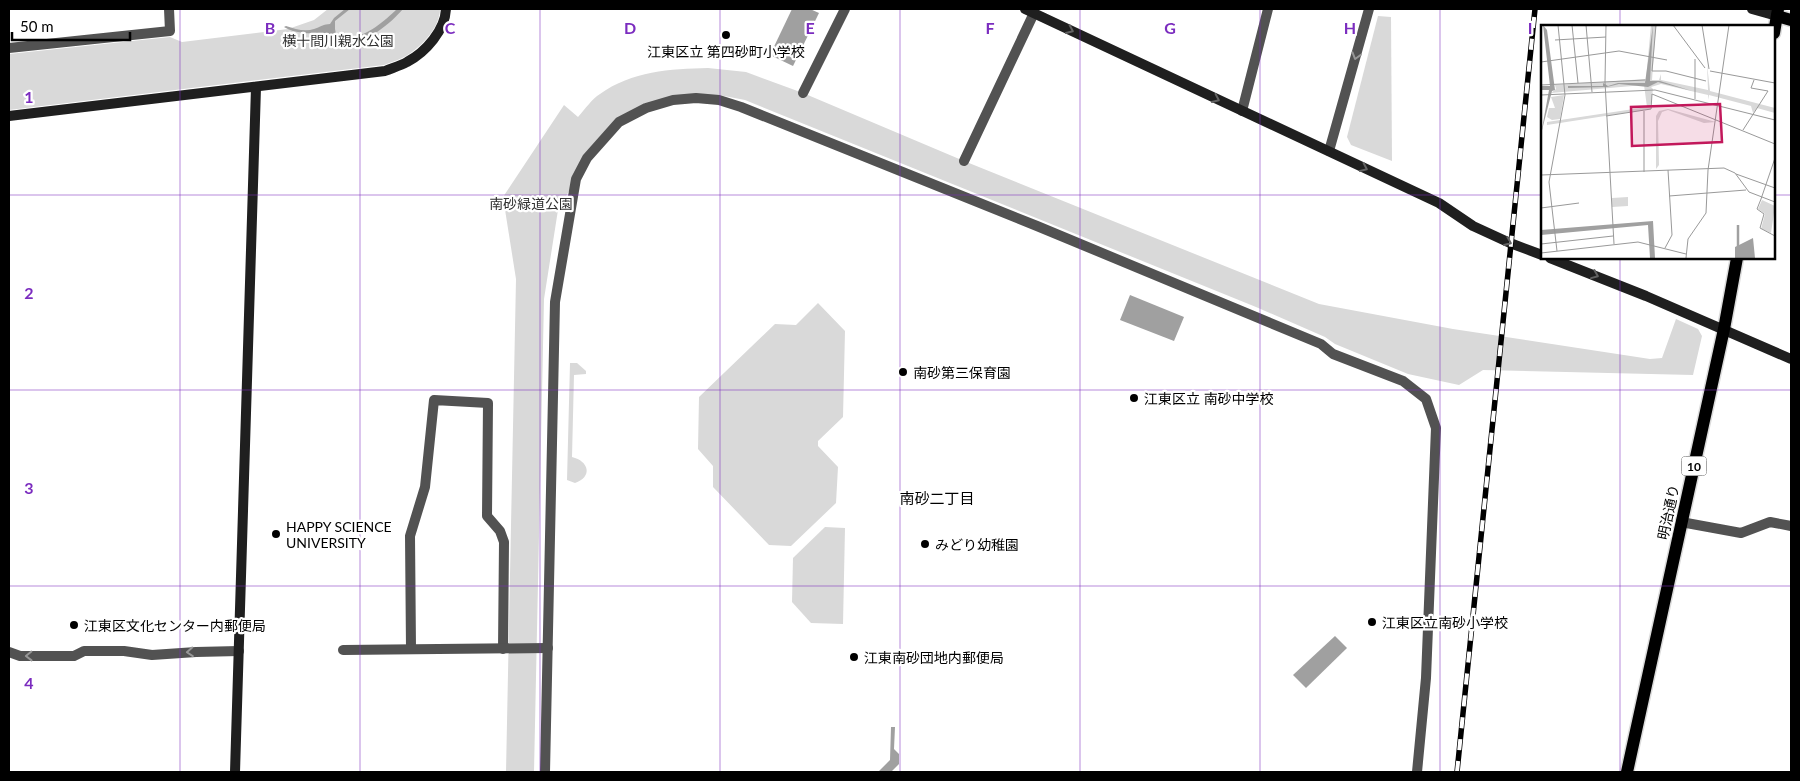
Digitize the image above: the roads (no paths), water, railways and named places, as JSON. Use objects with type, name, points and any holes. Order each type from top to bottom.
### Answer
[{"type":"main road","points":[[1775,26],[1777,12],[1791,20]]},
{"type":"main road","name":"明治通り","points":[[1627,772],[1724,329],[1737,259]]},
{"type":"street","points":[[9,48],[170,31],[169,9]]},
{"type":"street","points":[[9,116],[385,71],[407,62],[425,50],[446,16],[446,9]]},
{"type":"street","points":[[803,93],[845,9]]},
{"type":"street","points":[[1242,111],[1268,9]]},
{"type":"street","points":[[1329,152],[1370,9]]},
{"type":"street","points":[[1752,9],[1777,12]]},
{"type":"street","points":[[964,161],[1030,11],[1439,203],[1473,226],[1541,255]]},
{"type":"street","points":[[235,772],[256,87]]},
{"type":"street","points":[[545,772],[554,302],[576,180],[587,158],[619,122],[646,108],[673,100],[696,98],[719,100],[742,107],[802,133],[937,185],[1312,340],[1321,344],[1333,354],[1403,381],[1426,398],[1436,428],[1426,678],[1417,772]]},
{"type":"street","points":[[1552,259],[1724,329],[1791,359]]},
{"type":"street","points":[[411,649],[410,536],[425,487],[434,400],[488,403],[487,516],[500,531],[504,542],[503,649]]},
{"type":"street","points":[[1681,522],[1741,533],[1770,522],[1791,526]]},
{"type":"street","points":[[342,650],[548,648]]},
{"type":"street","points":[[9,652],[20,656],[74,656],[84,651],[124,651],[152,655],[239,651]]},
{"type":"railway","points":[[1457,772],[1535,9]]},
{"type":"place","name":"江東区立 第四砂町小学校","points":[[726,35]]},
{"type":"place","name":"南砂第三保育園","points":[[903,372]]},
{"type":"place","name":"江東区立 南砂中学校","points":[[1134,398]]},
{"type":"place","name":"HAPPY SCIENCE UNIVERSITY","points":[[276,534]]},
{"type":"place","name":"みどり幼稚園","points":[[925,544]]},
{"type":"place","name":"江東区立南砂小学校","points":[[1372,622]]},
{"type":"place","name":"江東区文化センター内郵便局","points":[[74,625]]},
{"type":"place","name":"江東南砂団地内郵便局","points":[[854,657]]},
{"type":"district","name":"南砂二丁目","points":[[937,498]]},
{"type":"park label","name":"横十間川親水公園","points":[[338,40]]},
{"type":"park label","name":"南砂緑道公園","points":[[531,203]]}]
